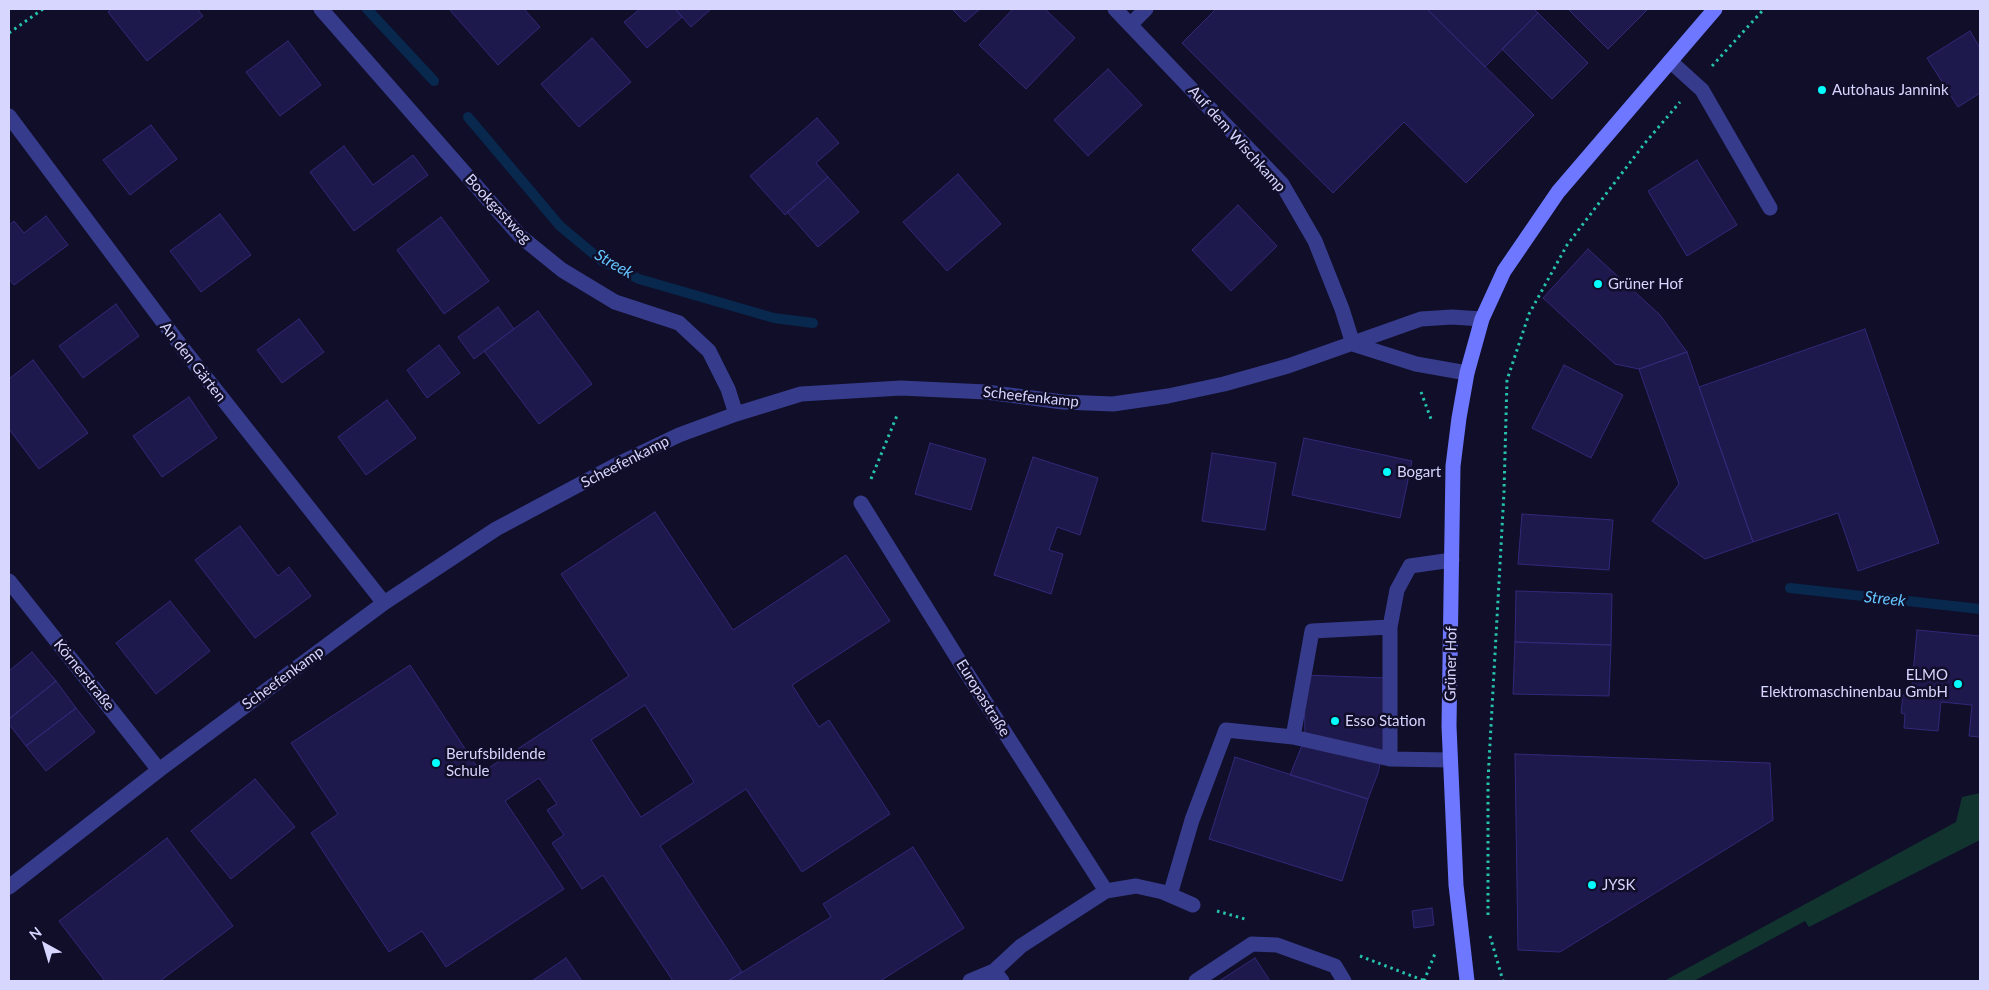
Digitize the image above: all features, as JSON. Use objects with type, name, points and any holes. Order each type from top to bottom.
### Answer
[{"type":"street","name":"Bookgastweg","points":[[320,9],[520,236],[562,270],[615,302],[679,324],[709,351],[728,389],[736,414]]},
{"type":"street","name":"Auf dem Wischkamp","points":[[1115,9],[1282,184],[1315,241],[1342,309],[1353,344]]},
{"type":"street","points":[[1130,25],[1146,9]]},
{"type":"street","name":"Grüner Hof","points":[[1467,981],[1456,885],[1450,760],[1453,466],[1467,373],[1482,319],[1504,271],[1558,192],[1715,9]]},
{"type":"street","points":[[1670,61],[1702,90],[1770,208]]},
{"type":"street","name":"An den Gärten","points":[[9,116],[184,350],[384,603]]},
{"type":"street","name":"Scheefenkamp","points":[[9,887],[159,770],[384,603],[496,530],[614,466],[679,435],[736,414],[802,394],[902,388],[986,392],[1063,402],[1113,404],[1168,396],[1224,384],[1288,366],[1421,319],[1452,317],[1482,319]]},
{"type":"street","points":[[1353,344],[1416,364],[1467,373]]},
{"type":"street","name":"Europastraße","points":[[861,503],[1106,891]]},
{"type":"street","points":[[1390,759],[1390,627],[1397,590],[1410,566],[1452,560]]},
{"type":"street","name":"Körnerstraße","points":[[9,581],[159,770]]},
{"type":"street","points":[[1293,737],[1312,631],[1390,627]]},
{"type":"street","points":[[1170,895],[1192,820],[1226,730],[1293,737],[1390,759],[1450,760]]},
{"type":"street","points":[[970,981],[998,976],[1021,946],[1106,891],[1136,886],[1170,895],[1193,904]]},
{"type":"street","points":[[1196,981],[1252,944],[1277,944],[1335,966],[1344,981]]},
{"type":"path","points":[[9,33],[43,9]]},
{"type":"path","points":[[1488,918],[1488,780],[1504,492],[1507,380],[1528,314],[1567,245],[1645,143],[1764,9]]},
{"type":"path","points":[[861,503],[898,411],[902,388]]},
{"type":"path","points":[[1488,928],[1503,981]]},
{"type":"green space","points":[[1980,793],[1980,840],[1809,927],[1805,921],[1694,981],[1664,981],[1956,822],[1962,797]]},
{"type":"building","points":[[112,9],[197,9],[203,16],[147,61],[108,12]]},
{"type":"building","points":[[449,9],[524,9],[540,27],[498,65]]},
{"type":"building","points":[[640,9],[675,9],[682,17],[647,48],[624,22]]},
{"type":"building","points":[[675,9],[711,9],[691,27]]},
{"type":"building","points":[[952,9],[980,9],[965,22]]},
{"type":"building","points":[[1013,9],[1045,9],[1075,38],[1026,89],[979,45]]},
{"type":"building","points":[[1216,9],[1427,9],[1534,115],[1466,183],[1404,122],[1333,193],[1182,43]]},
{"type":"building","points":[[1427,9],[1534,9],[1538,13],[1485,67]]},
{"type":"building","points":[[1568,9],[1646,9],[1647,10],[1608,49]]},
{"type":"building","points":[[1538,13],[1588,63],[1552,99],[1502,49]]},
{"type":"building","points":[[1970,31],[1980,48],[1980,93],[1958,107],[1927,58]]},
{"type":"building","points":[[592,38],[631,82],[579,127],[541,84]]},
{"type":"building","points":[[288,41],[321,85],[280,116],[246,72]]},
{"type":"building","points":[[1108,69],[1142,105],[1088,156],[1054,120]]},
{"type":"building","points":[[817,118],[839,143],[816,163],[828,177],[785,215],[750,176]]},
{"type":"building","points":[[151,125],[177,159],[130,195],[103,160]]},
{"type":"building","points":[[344,146],[373,185],[413,155],[428,175],[354,231],[310,172]]},
{"type":"building","points":[[1697,160],[1737,225],[1687,256],[1648,191]]},
{"type":"building","points":[[958,174],[1001,224],[947,271],[903,222]]},
{"type":"building","points":[[828,177],[859,212],[818,247],[787,212]]},
{"type":"building","points":[[1238,205],[1277,246],[1231,291],[1192,250]]},
{"type":"building","points":[[220,214],[251,255],[201,292],[170,251]]},
{"type":"building","points":[[46,216],[68,245],[14,285],[9,279],[9,225],[14,221],[24,233]]},
{"type":"building","points":[[441,217],[489,281],[444,314],[397,250]]},
{"type":"building","points":[[1588,249],[1660,315],[1687,352],[1639,369],[1615,364],[1543,298]]},
{"type":"building","points":[[116,304],[139,336],[83,378],[59,346]]},
{"type":"building","points":[[498,307],[514,329],[474,359],[458,337]]},
{"type":"building","points":[[538,311],[592,384],[539,424],[484,351]]},
{"type":"building","points":[[299,319],[324,352],[282,383],[257,350]]},
{"type":"building","points":[[1865,329],[1939,543],[1858,571],[1838,513],[1753,542],[1699,387]]},
{"type":"building","points":[[439,345],[460,373],[427,398],[407,370]]},
{"type":"building","points":[[1687,352],[1753,542],[1705,559],[1652,521],[1679,484],[1639,369]]},
{"type":"building","points":[[33,360],[88,433],[39,469],[9,429],[9,379]]},
{"type":"building","points":[[1564,365],[1623,395],[1591,458],[1532,428]]},
{"type":"building","points":[[189,397],[217,438],[162,477],[133,436]]},
{"type":"building","points":[[387,400],[416,438],[366,475],[338,437]]},
{"type":"building","points":[[1304,438],[1412,461],[1400,518],[1292,495]]},
{"type":"building","points":[[930,443],[986,459],[971,510],[915,494]]},
{"type":"building","points":[[1212,453],[1276,463],[1265,530],[1202,521]]},
{"type":"building","points":[[1033,457],[1098,478],[1080,535],[1057,527],[1049,550],[1063,554],[1051,594],[994,575]]},
{"type":"building","points":[[655,512],[733,630],[846,555],[890,621],[792,685],[819,727],[829,720],[890,814],[802,872],[746,789],[660,846],[742,972],[728,981],[673,981],[603,875],[582,889],[552,843],[564,835],[547,810],[557,804],[539,778],[505,801],[564,889],[446,967],[422,931],[389,952],[311,833],[338,814],[291,743],[410,665],[481,773],[629,676],[561,574]],"holes":[[[645,705],[694,782],[641,817],[591,740]]]},
{"type":"building","points":[[1522,514],[1613,520],[1609,570],[1518,564]]},
{"type":"building","points":[[240,526],[278,576],[289,567],[311,596],[255,638],[195,560]]},
{"type":"building","points":[[1516,591],[1612,594],[1611,645],[1515,642]]},
{"type":"building","points":[[170,601],[210,651],[156,694],[116,643]]},
{"type":"building","points":[[1917,630],[1980,636],[1980,737],[1969,736],[1972,705],[1941,702],[1938,731],[1904,728],[1905,714],[1901,713],[1903,695],[1911,695]]},
{"type":"building","points":[[1515,642],[1611,645],[1609,696],[1513,694]]},
{"type":"building","points":[[32,652],[56,681],[9,719],[9,671]]},
{"type":"building","points":[[1304,675],[1386,678],[1384,746],[1378,773],[1368,799],[1290,775],[1305,738]]},
{"type":"building","points":[[56,681],[76,708],[26,746],[9,724],[9,719]]},
{"type":"building","points":[[76,708],[95,732],[46,771],[26,746]]},
{"type":"building","name":"JYSK","points":[[1515,754],[1770,763],[1773,820],[1560,952],[1518,950]]},
{"type":"building","points":[[1235,757],[1368,799],[1342,881],[1209,839]]},
{"type":"building","points":[[255,779],[295,827],[231,879],[191,831]]},
{"type":"building","points":[[167,838],[233,926],[160,981],[105,981],[59,921]]},
{"type":"building","points":[[913,847],[964,928],[880,981],[728,981],[831,917],[823,904]]},
{"type":"building","points":[[1432,908],[1434,925],[1414,928],[1412,911]]},
{"type":"building","points":[[566,958],[582,981],[532,981]]},
{"type":"building","points":[[1255,958],[1270,981],[1219,981]]},
{"type":"waterway","name":"Streek","points":[[367,9],[434,81]]},
{"type":"waterway","name":"Streek","points":[[468,117],[560,226],[602,261],[639,279],[774,318],[813,323]]},
{"type":"waterway","name":"Streek","points":[[1790,588],[1980,609]]},
{"type":"place","name":"Autohaus Jannink","points":[[1822,90]]},
{"type":"place","name":"Grüner Hof","points":[[1598,284]]},
{"type":"place","name":"Bogart","points":[[1387,472]]},
{"type":"place","name":"ELMO Elektromaschinenbau GmbH","points":[[1958,684]]},
{"type":"place","name":"Esso Station","points":[[1335,721]]},
{"type":"place","name":"Berufsbildende Schule","points":[[436,763]]},
{"type":"place","name":"JYSK","points":[[1592,885]]}]
